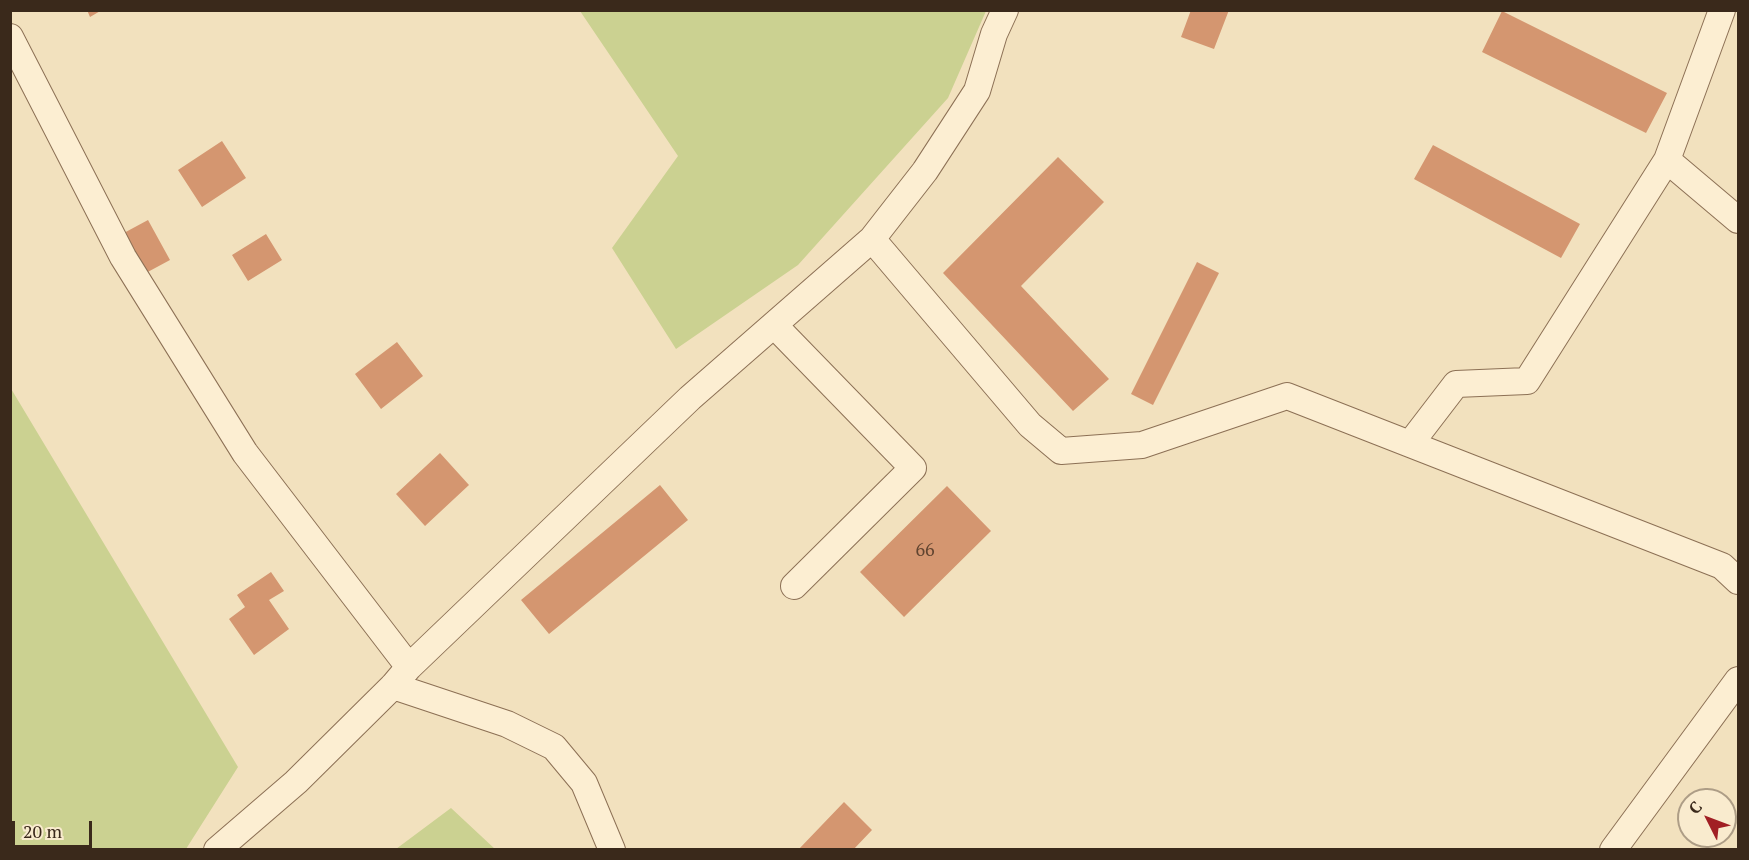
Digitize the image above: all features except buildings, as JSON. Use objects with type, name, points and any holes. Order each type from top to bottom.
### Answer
[{"type":"street","points":[[217,849],[296,782],[401,676],[690,398],[872,239],[925,171],[977,91],[994,34],[1005,10]]},
{"type":"street","points":[[1410,444],[1456,384],[1527,381],[1667,160],[1722,10]]},
{"type":"street","points":[[10,37],[123,257],[245,453],[401,676],[554,747],[584,783],[612,849]]},
{"type":"street","points":[[1667,160],[1738,220]]},
{"type":"street","points":[[872,239],[1030,425],[1061,451],[1142,445],[1287,396],[1722,566],[1738,581]]},
{"type":"street","points":[[774,325],[913,468],[794,586]]},
{"type":"street","points":[[1612,849],[1738,680]]},
{"type":"green space","points":[[580,11],[986,11],[948,98],[798,265],[676,349],[612,248],[678,156]]},
{"type":"green space","points":[[10,387],[238,767],[186,849],[11,849]]},
{"type":"green space","points":[[451,808],[495,849],[396,849]]}]
